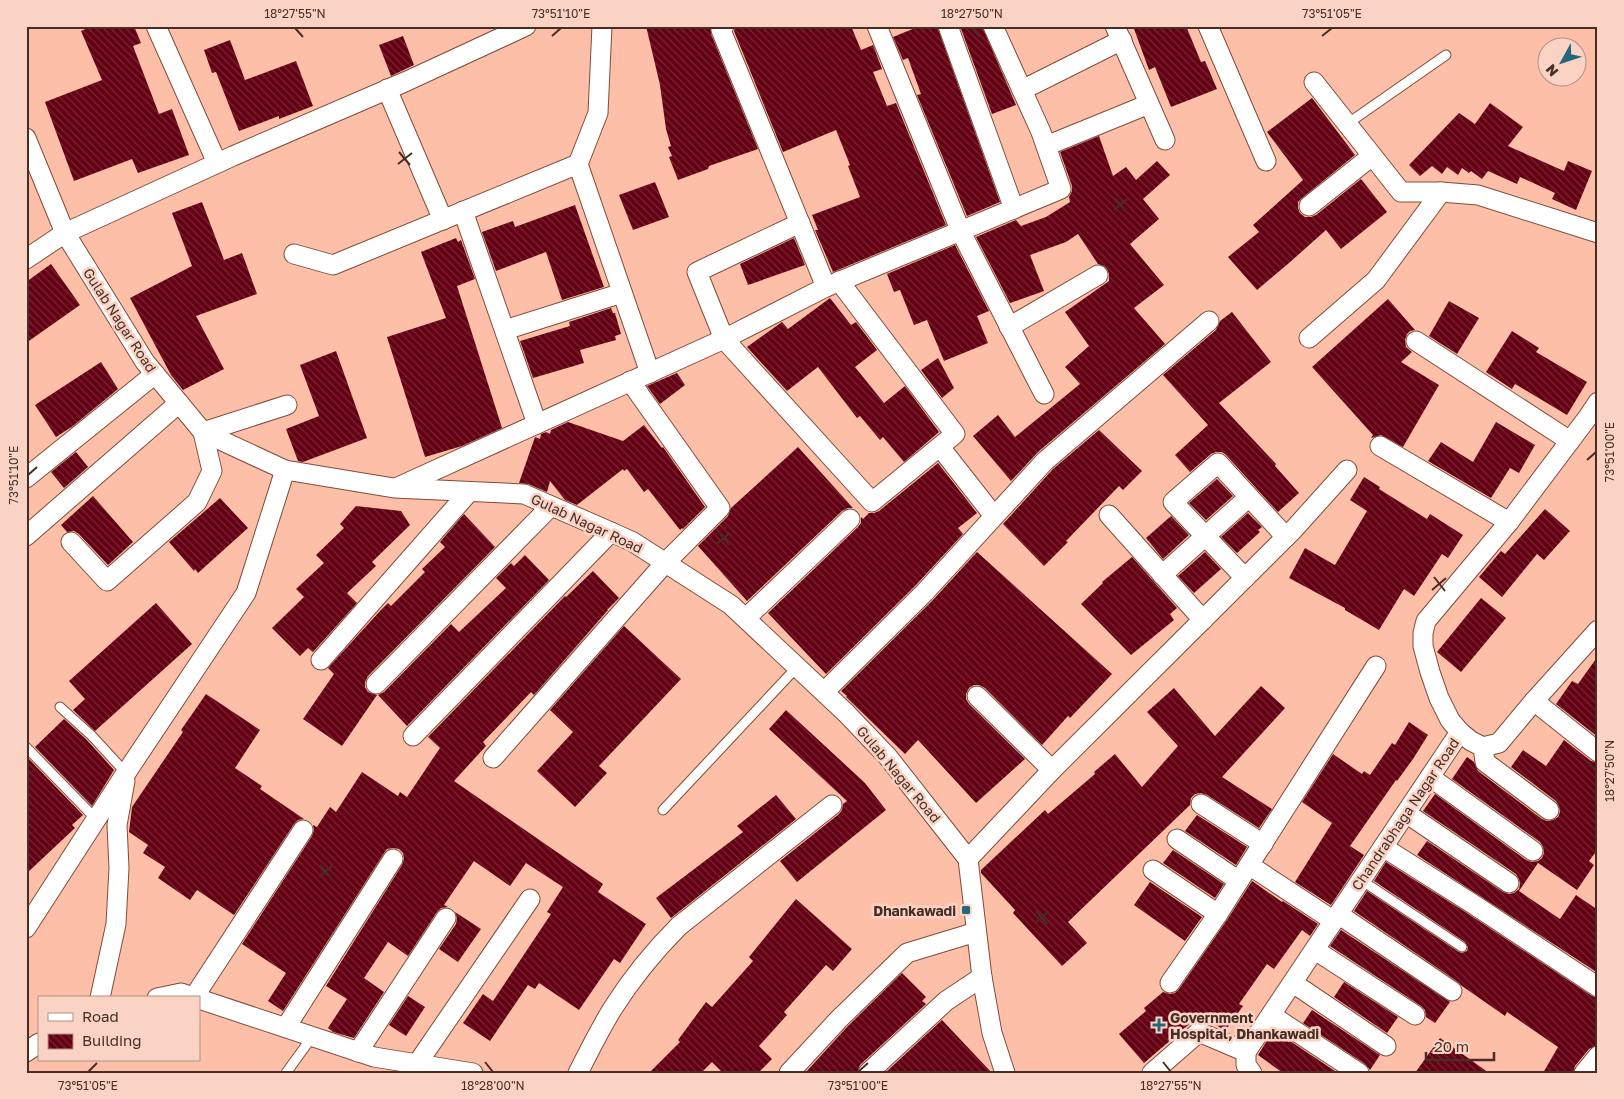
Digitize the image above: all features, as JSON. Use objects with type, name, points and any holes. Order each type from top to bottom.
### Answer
[{"type":"street","points":[[156,26],[217,163]]},
{"type":"street","points":[[26,259],[65,234],[217,163],[526,26]]},
{"type":"street","points":[[602,26],[598,113],[578,164],[650,373]]},
{"type":"street","points":[[724,26],[721,30],[800,222],[833,284],[955,434],[872,502],[724,339],[698,272],[800,222]]},
{"type":"street","points":[[877,26],[961,232],[1044,394]]},
{"type":"street","points":[[948,26],[1014,209]]},
{"type":"street","points":[[394,488],[724,339],[833,284],[1061,189],[1046,146],[993,26]]},
{"type":"street","points":[[1208,26],[1266,161]]},
{"type":"street","points":[[1022,90],[1119,33],[1165,140]]},
{"type":"street","points":[[1314,82],[1401,192],[1441,192],[1478,195],[1598,232]]},
{"type":"street","points":[[387,89],[443,220]]},
{"type":"street","points":[[1046,146],[1149,104]]},
{"type":"street","name":"Gulab Nagar Road","points":[[26,138],[65,234],[145,362],[203,432],[285,470],[394,488],[524,494],[633,542],[731,605],[746,618],[846,713],[888,757],[968,859]]},
{"type":"street","points":[[1309,206],[1372,156]]},
{"type":"street","points":[[294,254],[333,264],[578,164]]},
{"type":"street","points":[[1309,338],[1376,280],[1441,192]]},
{"type":"street","points":[[463,211],[537,424]]},
{"type":"street","points":[[1009,327],[1098,275]]},
{"type":"street","points":[[505,330],[622,293]]},
{"type":"street","points":[[824,692],[924,593],[1045,461],[1209,321]]},
{"type":"street","points":[[1416,340],[1570,441]]},
{"type":"street","points":[[26,478],[156,374]]},
{"type":"street","points":[[493,758],[665,563],[720,508],[630,382]]},
{"type":"street","name":"Chandrabhaga Nagar Road","points":[[1246,1052],[1460,732],[1450,720],[1439,698],[1430,672],[1424,646],[1423,633],[1426,621],[1508,522],[1598,402]]},
{"type":"street","points":[[26,536],[179,403]]},
{"type":"street","points":[[72,542],[106,581],[197,502],[212,471],[203,432],[287,405]]},
{"type":"street","points":[[1380,446],[1508,522]]},
{"type":"street","points":[[940,447],[994,516]]},
{"type":"street","points":[[1245,578],[1173,502],[1218,463],[1286,537]]},
{"type":"street","points":[[26,928],[246,593],[285,470]]},
{"type":"street","points":[[1005,1073],[992,1033],[982,977],[968,859],[1052,770],[1286,537],[1347,470]]},
{"type":"street","points":[[320,660],[470,492]]},
{"type":"street","points":[[1162,575],[1249,497]]},
{"type":"street","points":[[376,684],[551,506]]},
{"type":"street","points":[[1108,515],[1203,620]]},
{"type":"street","points":[[746,618],[850,519]]},
{"type":"street","points":[[413,736],[611,532]]},
{"type":"street","points":[[1460,732],[1471,741],[1483,747],[1499,744],[1534,701],[1598,630]]},
{"type":"street","points":[[1170,983],[1218,914],[1376,666]]},
{"type":"street","points":[[977,696],[1052,770]]},
{"type":"street","points":[[1534,701],[1598,752]]},
{"type":"street","points":[[1483,747],[1485,762],[1549,810]]},
{"type":"street","points":[[100,996],[116,924],[117,825],[126,773]]},
{"type":"street","points":[[1430,777],[1533,851]]},
{"type":"street","points":[[1201,804],[1262,844]]},
{"type":"street","points":[[578,1073],[613,1009],[635,976],[662,943],[679,926],[832,805]]},
{"type":"street","points":[[1406,814],[1510,883]]},
{"type":"street","points":[[195,996],[303,830]]},
{"type":"street","points":[[1177,839],[1239,881]]},
{"type":"street","points":[[1383,848],[1473,904],[1598,987]]},
{"type":"street","points":[[286,1027],[392,859]]},
{"type":"street","points":[[1249,865],[1452,991]]},
{"type":"street","points":[[1153,870],[1218,914]]},
{"type":"street","points":[[417,1064],[530,899]]},
{"type":"street","points":[[358,1052],[446,918]]},
{"type":"street","points":[[789,1073],[839,1019],[907,953],[976,932]]},
{"type":"street","points":[[1315,950],[1415,1016]]},
{"type":"street","points":[[868,1073],[946,1001],[982,977]]},
{"type":"street","points":[[1293,983],[1386,1046]]},
{"type":"street","points":[[167,996],[181,993],[189,996]]},
{"type":"street","points":[[200,999],[374,1058],[473,1073]]},
{"type":"street","points":[[1271,1015],[1359,1073]]},
{"type":"street","points":[[1152,1073],[1199,1032],[1246,1052],[1246,1065],[1252,1073]]},
{"type":"street","points":[[26,1052],[38,1044]]},
{"type":"street","points":[[1584,1073],[1598,1056]]},
{"type":"lane","points":[[1347,124],[1446,55]]},
{"type":"lane","points":[[663,810],[797,667]]},
{"type":"lane","points":[[60,707],[92,736],[126,773]]},
{"type":"lane","points":[[26,747],[96,819]]},
{"type":"lane","points":[[1361,880],[1462,947]]},
{"type":"lane","points":[[286,1073],[312,1037]]},
{"type":"building","points":[[92,26],[134,26],[141,43],[133,46],[159,114],[172,109],[189,155],[138,173],[132,159],[74,181],[45,102],[102,80],[81,31]]},
{"type":"building","points":[[646,26],[711,26],[711,34],[758,149],[709,166],[708,169],[678,180],[669,157],[672,156],[668,147],[671,146],[666,129],[660,85]]},
{"type":"building","points":[[735,26],[851,26],[861,50],[873,45],[882,69],[873,72],[887,106],[896,103],[946,225],[833,272],[815,230],[818,230],[812,215],[860,197],[848,166],[850,165],[836,130],[783,152],[734,31]]},
{"type":"building","points":[[920,26],[937,26],[1000,202],[967,216],[917,95],[921,94],[908,58],[903,60],[893,37]]},
{"type":"building","points":[[960,26],[982,26],[1016,105],[992,114]]},
{"type":"building","points":[[1133,26],[1186,26],[1201,62],[1205,61],[1217,89],[1171,107],[1155,67],[1149,70]]},
{"type":"building","points":[[403,36],[414,65],[391,76],[379,45]]},
{"type":"building","points":[[230,40],[245,80],[296,61],[313,106],[239,131],[216,72],[212,73],[204,50]]},
{"type":"building","points":[[1312,98],[1355,155],[1298,202],[1300,213],[1305,217],[1316,215],[1361,179],[1387,212],[1341,249],[1326,230],[1257,290],[1228,257],[1259,232],[1253,225],[1303,180],[1267,132]]},
{"type":"building","points":[[1490,103],[1523,127],[1508,146],[1564,171],[1568,161],[1592,171],[1576,210],[1552,199],[1555,193],[1520,177],[1517,184],[1488,171],[1482,179],[1471,171],[1469,173],[1462,168],[1458,175],[1447,167],[1442,174],[1432,166],[1420,176],[1409,165],[1459,113],[1475,124]]},
{"type":"building","points":[[1099,136],[1113,176],[1126,167],[1136,180],[1157,161],[1170,175],[1143,199],[1159,219],[1130,244],[1164,285],[1134,308],[1165,344],[1038,452],[1011,481],[973,436],[998,415],[1015,437],[1080,384],[1065,367],[1089,346],[1065,312],[1109,281],[1109,274],[1104,266],[1098,264],[1078,234],[1066,242],[1030,255],[1044,291],[1010,303],[976,237],[1016,220],[1021,226],[1046,217],[1070,202],[1069,197],[1072,186],[1060,152]]},
{"type":"building","points":[[655,182],[669,217],[633,230],[619,195]]},
{"type":"building","points":[[202,202],[224,260],[242,253],[257,294],[196,316],[224,369],[183,390],[171,375],[130,298],[192,266],[172,213]]},
{"type":"building","points":[[575,205],[604,287],[562,300],[546,252],[496,271],[482,232],[513,221],[515,227]]},
{"type":"building","points":[[456,238],[458,242],[461,240],[475,279],[457,286],[502,428],[462,446],[425,457],[387,337],[446,318],[421,252]]},
{"type":"building","points":[[794,238],[805,265],[748,285],[740,264]]},
{"type":"building","points":[[955,245],[989,311],[977,316],[988,343],[944,361],[927,320],[914,325],[900,290],[894,292],[887,274]]},
{"type":"building","points":[[51,264],[80,305],[26,343],[26,282]]},
{"type":"building","points":[[830,298],[851,325],[856,322],[877,350],[855,367],[884,403],[905,386],[939,432],[904,462],[883,437],[880,440],[860,416],[857,418],[818,367],[787,391],[747,347],[782,322],[788,329]]},
{"type":"building","points":[[1388,299],[1415,330],[1407,334],[1405,340],[1406,347],[1412,352],[1401,362],[1439,385],[1403,447],[1381,435],[1371,438],[1373,435],[1312,367]]},
{"type":"building","points":[[1449,301],[1479,318],[1457,354],[1429,336]]},
{"type":"building","points":[[611,308],[613,313],[615,313],[621,334],[615,336],[616,340],[580,350],[584,363],[533,378],[520,341],[570,326],[569,322]]},
{"type":"building","points":[[1232,312],[1271,362],[1219,403],[1276,464],[1275,466],[1299,493],[1278,512],[1222,452],[1211,454],[1190,472],[1175,455],[1208,425],[1163,375],[1216,330],[1220,321]]},
{"type":"building","points":[[1512,331],[1539,348],[1536,352],[1587,382],[1567,415],[1515,384],[1512,389],[1486,372]]},
{"type":"building","points":[[336,351],[367,438],[303,462],[298,461],[286,429],[319,416],[300,365]]},
{"type":"building","points":[[938,358],[954,388],[942,398],[921,370]]},
{"type":"building","points":[[101,362],[118,389],[73,426],[56,437],[35,405]]},
{"type":"building","points":[[677,373],[685,385],[660,404],[647,386]]},
{"type":"building","points":[[568,422],[623,441],[644,425],[663,447],[705,507],[680,530],[648,489],[644,492],[627,469],[624,471],[623,469],[577,505],[565,500],[550,481],[547,492],[528,484],[519,483],[535,437],[540,439],[541,434],[546,432],[550,434],[551,430]]},
{"type":"building","points":[[1496,422],[1535,445],[1519,473],[1510,468],[1491,498],[1428,461],[1441,442],[1473,462]]},
{"type":"building","points":[[1099,430],[1142,471],[1123,490],[1119,486],[1044,566],[1003,524],[1053,469]]},
{"type":"building","points":[[798,447],[853,508],[842,511],[747,601],[698,546],[728,516],[731,508]]},
{"type":"building","points":[[76,452],[88,467],[64,488],[51,472]]},
{"type":"building","points":[[938,463],[977,513],[958,528],[963,534],[916,585],[826,674],[768,613],[858,527],[861,523],[861,517],[863,519],[869,513],[879,511]]},
{"type":"building","points":[[1364,477],[1380,487],[1379,489],[1427,519],[1430,514],[1463,535],[1448,558],[1442,554],[1414,596],[1404,589],[1379,630],[1345,610],[1345,608],[1289,578],[1305,548],[1335,565],[1367,511],[1350,500]]},
{"type":"building","points":[[1217,479],[1233,496],[1206,520],[1189,503]]},
{"type":"building","points":[[93,496],[133,542],[108,565],[79,534],[74,531],[67,532],[61,525]]},
{"type":"building","points":[[220,498],[248,528],[198,573],[195,569],[194,571],[169,542]]},
{"type":"building","points":[[356,506],[401,511],[410,525],[372,562],[376,566],[347,593],[357,603],[313,652],[308,648],[300,656],[272,628],[304,597],[296,589],[324,563],[316,555],[344,528],[340,524]]},
{"type":"building","points":[[1545,509],[1570,531],[1544,560],[1537,554],[1502,597],[1479,577],[1501,551],[1505,554]]},
{"type":"building","points":[[1248,513],[1262,527],[1258,530],[1260,532],[1237,553],[1221,537]]},
{"type":"building","points":[[464,514],[495,547],[368,676],[365,687],[368,692],[377,695],[342,746],[303,719],[334,674],[328,668],[388,603],[391,606],[425,572],[422,569],[445,547],[440,542]]},
{"type":"building","points":[[1171,516],[1189,535],[1163,559],[1146,538]]},
{"type":"building","points":[[977,552],[1112,674],[1070,718],[1068,716],[1042,745],[985,688],[974,685],[969,688],[966,699],[969,704],[1025,759],[976,803],[918,740],[905,754],[841,691],[932,601]]},
{"type":"building","points":[[1205,552],[1221,569],[1194,593],[1178,576]]},
{"type":"building","points":[[525,555],[549,580],[407,726],[378,695],[384,692],[451,624],[459,632],[506,588],[496,578],[511,563],[514,566]]},
{"type":"building","points":[[1132,557],[1177,608],[1170,614],[1174,620],[1131,655],[1081,604],[1102,582]]},
{"type":"building","points":[[593,571],[619,598],[534,695],[531,692],[483,742],[486,746],[454,781],[603,884],[598,892],[646,924],[620,963],[614,959],[579,1010],[539,983],[535,989],[528,985],[490,1041],[463,1023],[483,994],[493,1001],[551,914],[547,912],[563,887],[526,863],[510,886],[474,861],[444,905],[448,907],[441,908],[437,912],[408,956],[388,942],[364,978],[384,992],[354,1038],[333,1032],[328,1028],[347,999],[326,986],[402,865],[403,853],[399,849],[393,848],[387,849],[384,853],[283,1011],[268,1001],[286,973],[242,944],[312,836],[313,825],[317,827],[330,807],[336,812],[362,772],[398,796],[400,792],[407,797],[440,748],[428,737],[565,596]]},
{"type":"building","points":[[1481,598],[1506,618],[1461,672],[1437,652]]},
{"type":"building","points":[[156,603],[192,644],[95,731],[73,710],[85,699],[69,681]]},
{"type":"building","points":[[624,626],[681,679],[599,766],[607,773],[575,807],[537,771],[573,732],[550,710]]},
{"type":"building","points":[[1598,656],[1598,737],[1556,704],[1572,681],[1578,684]]},
{"type":"building","points":[[1261,686],[1285,708],[1222,777],[1272,809],[1259,828],[1207,795],[1195,794],[1191,798],[1190,805],[1068,922],[1087,943],[1062,966],[1013,913],[1015,910],[981,873],[981,870],[1045,810],[1048,814],[1095,774],[1094,772],[1115,754],[1142,787],[1178,746],[1147,712],[1174,688],[1215,736]]},
{"type":"building","points":[[206,694],[260,730],[235,768],[262,786],[260,789],[304,819],[298,820],[294,824],[234,915],[197,890],[190,900],[158,878],[165,867],[143,853],[148,845],[129,832],[132,807],[183,732],[181,730]]},
{"type":"building","points":[[786,710],[865,783],[886,810],[797,882],[780,861],[839,814],[843,804],[847,801],[769,729]]},
{"type":"building","points":[[64,719],[86,739],[114,770],[92,806],[35,747]]},
{"type":"building","points":[[1409,722],[1428,735],[1413,759],[1350,846],[1364,855],[1331,905],[1295,882],[1332,823],[1302,802],[1333,754],[1362,774],[1364,771],[1370,775],[1392,743],[1395,745]]},
{"type":"building","points":[[1564,740],[1591,761],[1598,763],[1598,849],[1589,861],[1594,865],[1577,890],[1538,863],[1519,891],[1560,919],[1576,895],[1598,910],[1598,973],[1417,855],[1427,841],[1503,892],[1514,893],[1519,889],[1520,884],[1516,874],[1423,811],[1435,794],[1526,860],[1538,861],[1544,853],[1540,842],[1452,779],[1467,757],[1474,762],[1478,771],[1542,819],[1547,821],[1553,820],[1558,817],[1560,812],[1556,801],[1511,767],[1523,750],[1546,766]]},
{"type":"building","points":[[26,756],[83,815],[72,825],[75,828],[26,874]]},
{"type":"building","points":[[776,795],[796,819],[671,918],[656,898],[743,832],[737,826]]},
{"type":"building","points":[[1197,815],[1247,847],[1236,865],[1185,831]]},
{"type":"building","points":[[1173,850],[1224,884],[1215,898],[1163,863]]},
{"type":"building","points":[[1386,862],[1592,996],[1598,998],[1598,1045],[1589,1049],[1575,1066],[1573,1073],[1543,1073],[1558,1047],[1507,1012],[1505,1016],[1354,911],[1367,891],[1459,952],[1467,951],[1468,947],[1465,942],[1374,881]]},
{"type":"building","points":[[1252,881],[1318,924],[1310,936],[1302,930],[1274,969],[1267,964],[1239,1004],[1243,1006],[1225,1031],[1201,1014],[1144,1063],[1119,1034],[1146,1011],[1144,1008],[1163,992],[1170,994],[1175,993],[1179,989]]},
{"type":"building","points":[[1150,882],[1202,917],[1185,941],[1134,905]]},
{"type":"building","points":[[796,899],[852,949],[833,971],[826,965],[784,1012],[787,1015],[759,1046],[772,1059],[758,1073],[723,1073],[712,1062],[701,1073],[649,1073],[680,1042],[678,1040],[706,1002],[712,1007],[753,961],[749,957]]},
{"type":"building","points":[[455,912],[481,929],[458,962],[439,949],[456,924]]},
{"type":"building","points":[[1341,930],[1450,1002],[1435,1023],[1426,1017],[1425,1010],[1421,1006],[1330,946]]},
{"type":"building","points":[[902,973],[926,997],[922,1001],[926,1004],[860,1065],[857,1073],[805,1073],[847,1027]]},
{"type":"building","points":[[1344,982],[1398,1017],[1387,1033],[1334,997]]},
{"type":"building","points":[[408,996],[425,1007],[406,1036],[389,1025]]},
{"type":"building","points":[[1312,1010],[1380,1055],[1370,1070],[1365,1064],[1303,1023]]},
{"type":"building","points":[[942,1020],[992,1073],[885,1073]]},
{"type":"building","points":[[1273,1031],[1338,1073],[1283,1073],[1258,1055]]},
{"type":"building","points":[[1440,1038],[1489,1073],[1415,1073]]},
{"type":"place","name":"Dhankawadi","points":[[966,910]]},
{"type":"place","name":"Government Hospital, Dhankawadi","points":[[1159,1025]]}]
